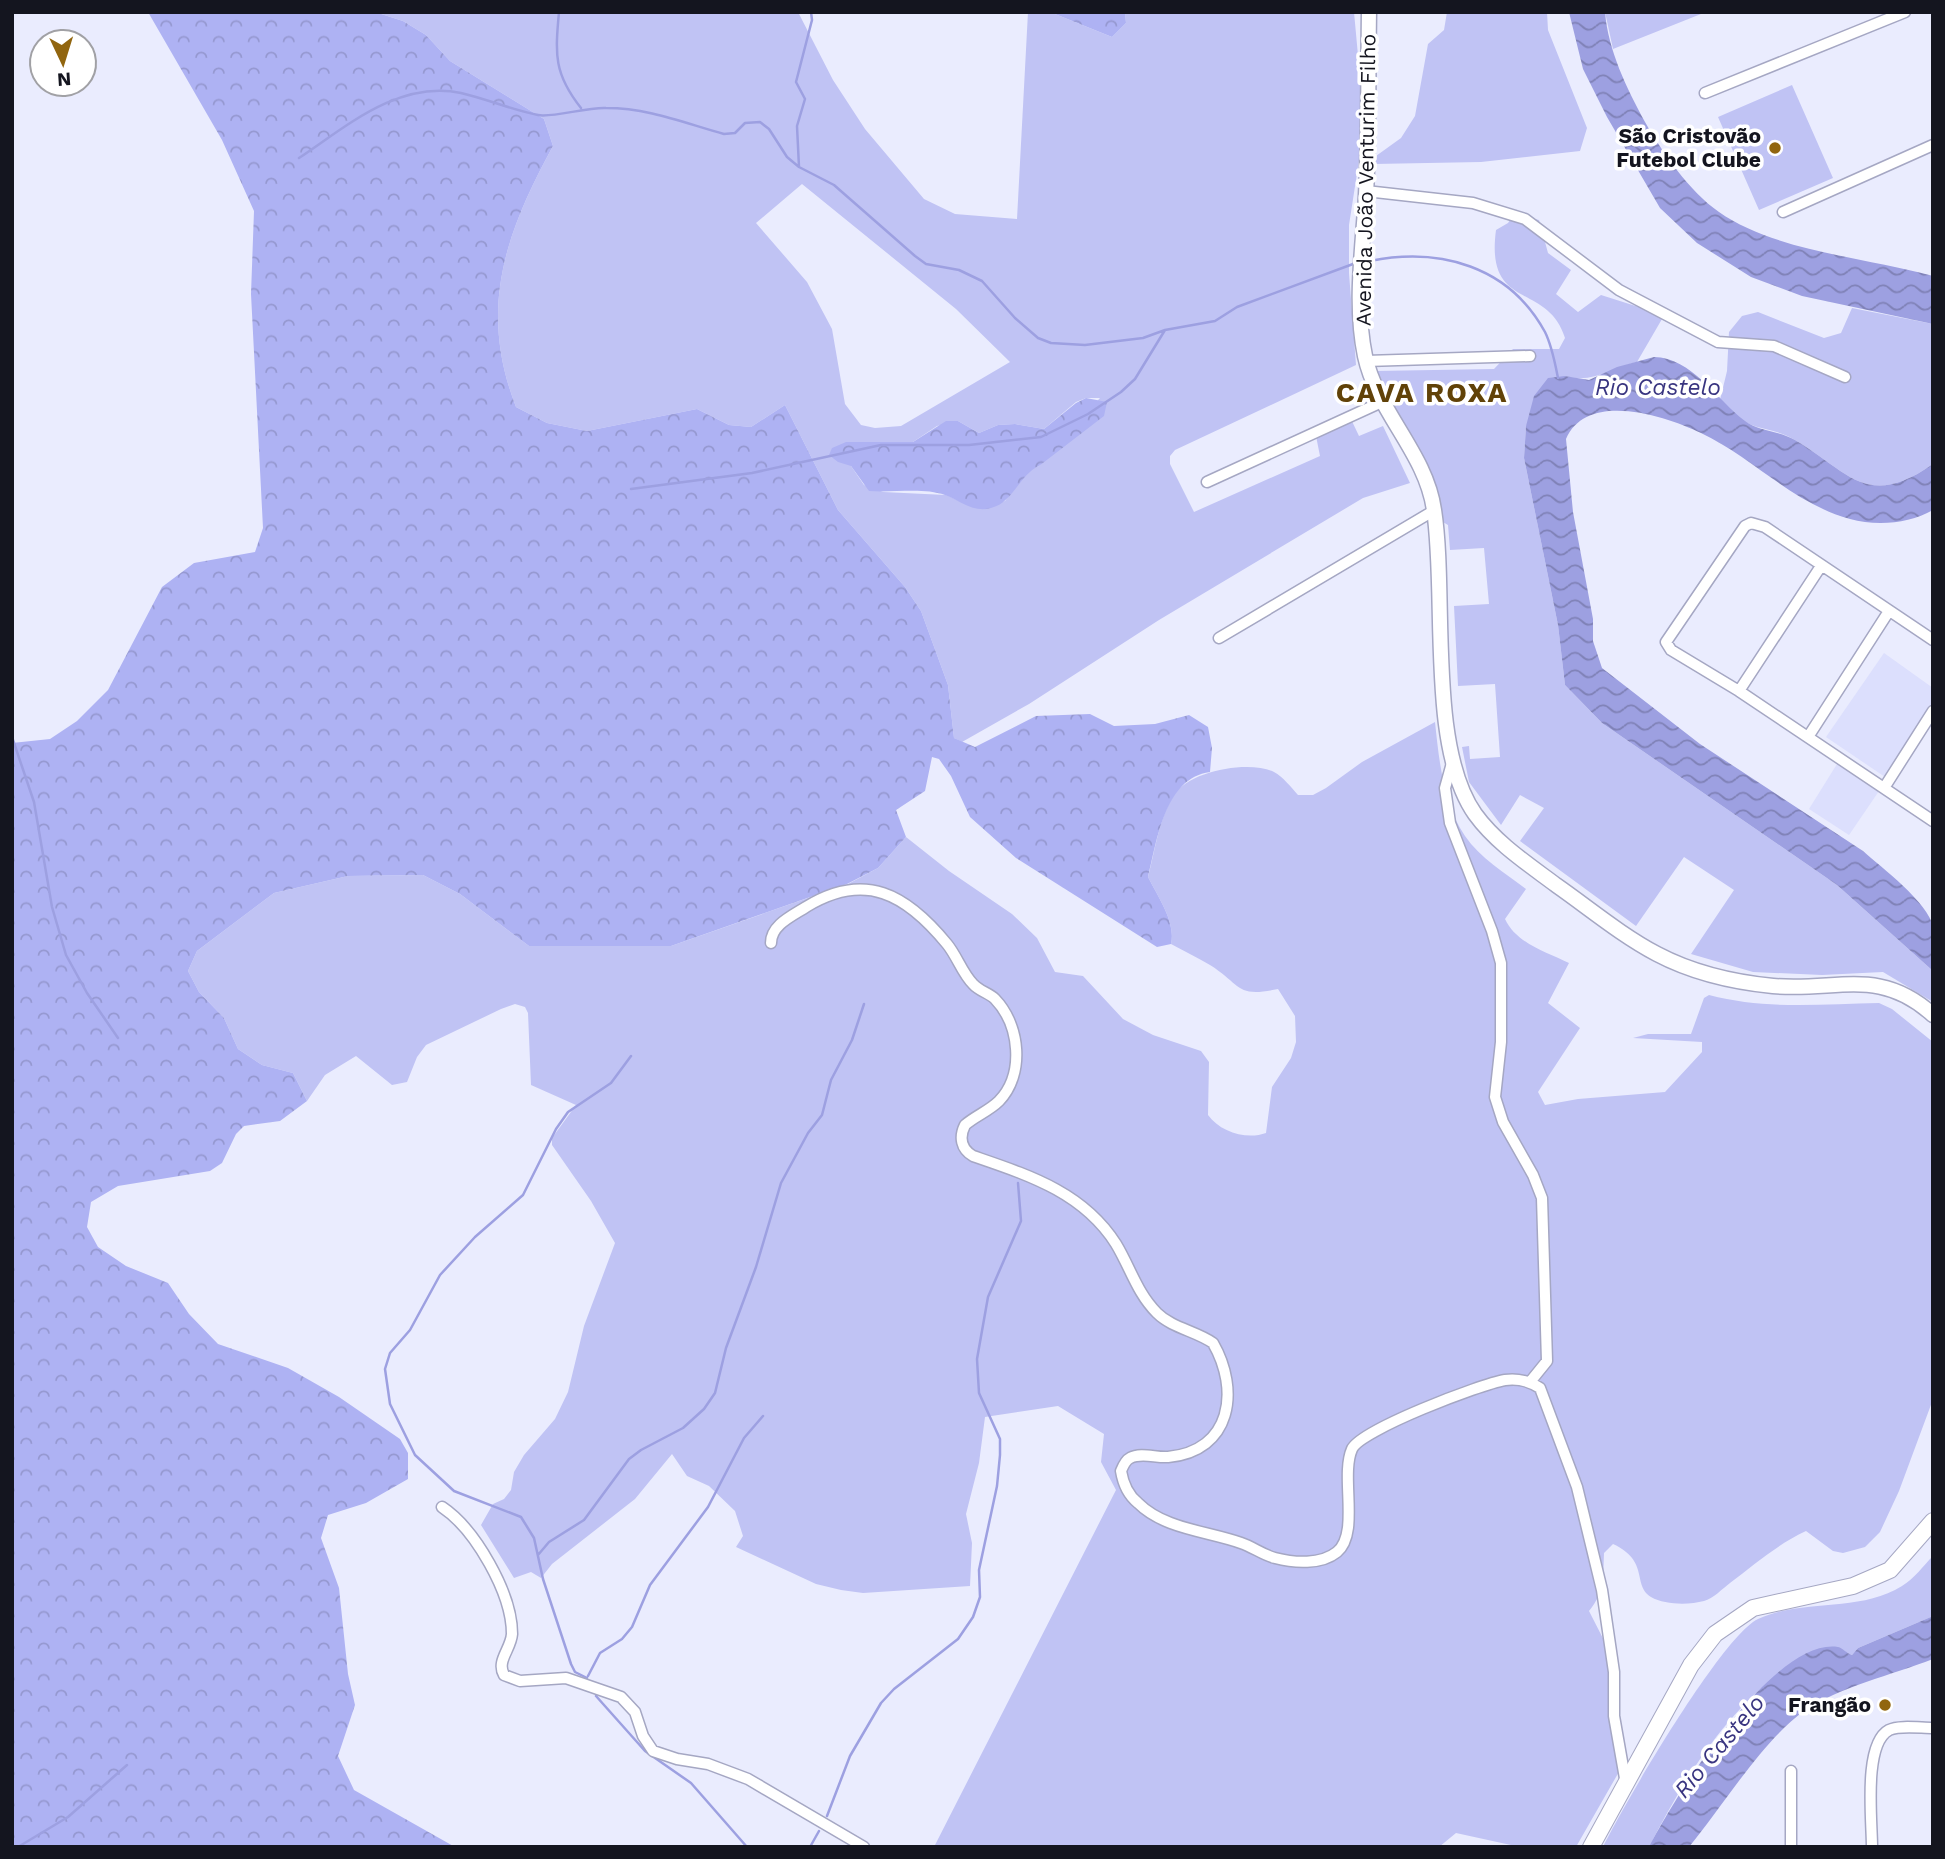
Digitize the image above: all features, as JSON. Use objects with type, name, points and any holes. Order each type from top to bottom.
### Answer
[{"type":"main road","points":[[1591,1847],[1690,1665],[1715,1634],[1753,1608],[1853,1586],[1890,1570],[1933,1521]]},
{"type":"street","name":"Avenida João Venturim Filho","points":[[1369,12],[1366,191],[1360,304],[1367,362],[1384,401],[1420,466],[1434,510],[1444,681],[1452,763],[1468,803],[1500,841],[1654,953],[1709,975],[1775,986],[1881,985],[1906,994],[1933,1015]]},
{"type":"street","points":[[1706,93],[1905,12]]},
{"type":"street","points":[[1783,212],[1933,145]]},
{"type":"street","points":[[1366,191],[1474,203],[1525,219],[1619,290],[1718,342],[1774,346],[1845,377]]},
{"type":"street","points":[[1367,362],[1530,356]]},
{"type":"street","points":[[1208,482],[1384,401]]},
{"type":"street","points":[[1219,638],[1434,510]]},
{"type":"street","points":[[1933,640],[1765,527],[1755,523],[1745,526],[1667,638],[1668,646],[1933,821]]},
{"type":"street","points":[[1739,691],[1821,566]]},
{"type":"street","points":[[1808,737],[1889,611]]},
{"type":"street","points":[[1884,788],[1933,711]]},
{"type":"street","points":[[1452,763],[1445,788],[1450,823],[1488,918],[1501,963],[1501,1042],[1495,1097],[1503,1122],[1533,1175],[1542,1198],[1546,1361],[1530,1382]]},
{"type":"street","points":[[771,943],[771,936],[777,927],[821,898],[840,891],[875,889],[888,893],[933,929],[948,945],[973,985],[993,997],[1004,1011],[1016,1039],[1012,1081],[998,1102],[964,1125],[961,1139],[964,1148],[973,1156],[1051,1184],[1090,1214],[1109,1233],[1149,1303],[1168,1322],[1213,1343],[1227,1373],[1228,1414],[1203,1444],[1185,1453],[1167,1457],[1129,1458],[1123,1465],[1121,1471],[1128,1491],[1138,1503],[1162,1520],[1242,1543],[1275,1558],[1318,1561],[1336,1553],[1344,1544],[1349,1527],[1347,1502],[1352,1448],[1360,1440],[1376,1429],[1481,1387],[1507,1380],[1530,1382],[1540,1388],[1569,1459],[1589,1531],[1606,1611],[1614,1672],[1614,1716],[1626,1785]]},
{"type":"street","points":[[442,1507],[467,1527],[501,1589],[512,1634],[501,1665],[504,1675],[520,1681],[566,1678],[621,1698],[635,1712],[643,1736],[653,1751],[677,1759],[708,1764],[748,1779],[864,1847]]},
{"type":"street","points":[[1872,1847],[1872,1755],[1878,1738],[1891,1729],[1933,1728]]},
{"type":"street","points":[[1791,1771],[1791,1847]]},
{"type":"shaded area","points":[[375,12],[798,12],[833,80],[865,129],[924,199],[955,214],[1017,219],[1028,12],[1050,12],[1112,37],[1126,23],[1125,12],[1354,12],[1362,99],[1360,154],[1349,225],[1349,273],[1356,365],[1175,450],[1170,456],[1170,464],[1194,512],[1320,456],[1315,431],[1349,415],[1359,436],[1383,426],[1410,483],[1363,498],[1159,620],[1029,704],[962,742],[954,738],[948,685],[921,611],[905,587],[838,510],[785,405],[751,427],[729,425],[697,409],[587,431],[547,423],[516,407],[505,371],[499,337],[498,305],[502,273],[522,210],[553,146],[544,119],[450,61],[426,35],[403,21]],"holes":[[[802,184],[956,309],[1010,362],[901,426],[875,428],[861,425],[845,404],[832,329],[807,282],[756,223]],[[1086,398],[1100,398],[1039,466],[1027,471],[1005,501],[975,508],[946,495],[883,492],[864,485],[851,466],[846,442],[913,442],[937,426],[958,421],[979,433],[998,425],[1015,424],[1044,429],[1076,402]]]},
{"type":"shaded area","points":[[1447,12],[1547,12],[1548,30],[1587,128],[1580,151],[1481,162],[1374,164],[1376,156],[1401,138],[1415,116],[1428,44],[1444,30]]},
{"type":"shaded area","points":[[1605,12],[1706,12],[1613,49]]},
{"type":"shaded area","name":"São Cristovão Futebol Clube","points":[[1792,85],[1833,178],[1759,210],[1718,117]]},
{"type":"shaded area","points":[[1514,214],[1539,220],[1548,253],[1571,270],[1556,294],[1578,312],[1601,295],[1645,309],[1662,319],[1637,362],[1593,377],[1565,376],[1526,426],[1524,458],[1558,625],[1565,685],[1602,723],[1837,885],[1933,971],[1933,1002],[1883,972],[1822,975],[1753,972],[1691,954],[1734,890],[1684,857],[1636,926],[1520,841],[1544,808],[1520,795],[1501,825],[1469,782],[1462,747],[1469,746],[1470,759],[1500,757],[1495,684],[1458,686],[1454,606],[1489,604],[1484,548],[1450,550],[1448,525],[1436,518],[1374,371],[1494,369],[1513,349],[1559,349],[1565,338],[1556,320],[1545,309],[1508,285],[1500,273],[1495,256],[1496,230],[1508,223]]},
{"type":"shaded area","points":[[1852,308],[1933,324],[1933,464],[1910,478],[1891,484],[1860,482],[1790,437],[1745,422],[1720,400],[1727,371],[1729,332],[1742,316],[1758,312],[1824,338],[1841,333]]},
{"type":"shaded area","points":[[1884,653],[1933,688],[1933,705],[1885,777],[1826,737]]},
{"type":"shaded area","points":[[1435,722],[1443,781],[1452,810],[1465,836],[1493,865],[1526,889],[1505,919],[1524,941],[1569,963],[1548,1003],[1580,1028],[1538,1092],[1545,1105],[1578,1099],[1665,1092],[1702,1052],[1702,1042],[1633,1038],[1648,1034],[1691,1034],[1704,998],[1709,995],[1751,1003],[1879,1003],[1892,1009],[1933,1042],[1932,1402],[1899,1491],[1880,1532],[1865,1547],[1843,1553],[1833,1551],[1806,1531],[1767,1555],[1704,1601],[1684,1604],[1657,1600],[1645,1592],[1632,1558],[1613,1544],[1604,1553],[1601,1590],[1589,1611],[1613,1658],[1620,1770],[1576,1847],[1520,1847],[1456,1833],[1439,1847],[934,1847],[1116,1490],[1101,1462],[1104,1434],[1058,1406],[985,1417],[979,1463],[966,1514],[972,1543],[970,1586],[863,1593],[816,1584],[736,1547],[743,1536],[735,1511],[709,1486],[687,1476],[672,1454],[635,1499],[552,1564],[541,1578],[531,1572],[514,1578],[481,1525],[493,1504],[504,1499],[511,1490],[514,1472],[524,1455],[555,1419],[568,1392],[584,1326],[615,1243],[591,1201],[552,1145],[552,1138],[576,1105],[531,1085],[528,1013],[525,1007],[515,1004],[501,1009],[426,1045],[417,1057],[407,1082],[392,1085],[356,1056],[325,1075],[307,1101],[293,1073],[262,1065],[238,1049],[224,1018],[199,992],[188,971],[197,951],[274,893],[348,876],[423,875],[460,894],[529,946],[671,946],[848,884],[878,868],[906,837],[949,871],[1012,914],[1037,938],[1055,972],[1083,976],[1123,1019],[1153,1035],[1201,1051],[1209,1062],[1208,1115],[1219,1126],[1234,1133],[1259,1135],[1266,1133],[1272,1087],[1291,1058],[1296,1042],[1295,1016],[1278,989],[1246,991],[1210,965],[1171,944],[1169,918],[1148,877],[1169,804],[1174,795],[1192,780],[1220,770],[1250,767],[1274,772],[1298,795],[1313,795],[1362,762]]},
{"type":"shaded area","points":[[1837,764],[1879,791],[1849,835],[1809,809]]},
{"type":"shaded area","points":[[1933,1556],[1933,1616],[1858,1648],[1852,1655],[1833,1647],[1819,1650],[1777,1676],[1754,1695],[1713,1742],[1678,1794],[1649,1847],[1603,1847],[1675,1723],[1742,1632],[1758,1619],[1776,1613],[1868,1600],[1885,1594],[1906,1583]]},
{"type":"green space","points":[[148,12],[375,12],[403,21],[426,35],[450,61],[544,119],[553,146],[522,210],[502,273],[498,305],[499,337],[505,371],[516,407],[547,423],[587,431],[697,409],[729,425],[751,427],[785,405],[838,510],[905,587],[921,611],[948,685],[954,738],[975,747],[1036,716],[1090,714],[1114,726],[1155,724],[1189,715],[1208,727],[1212,748],[1210,772],[1194,777],[1182,786],[1159,830],[1148,877],[1165,910],[1172,936],[1171,944],[1157,947],[1016,858],[970,817],[951,776],[939,759],[932,757],[925,791],[896,810],[906,837],[878,868],[847,884],[671,946],[529,946],[460,894],[423,875],[348,876],[274,893],[197,951],[188,971],[199,992],[224,1018],[238,1049],[262,1065],[293,1073],[307,1101],[280,1121],[244,1126],[236,1134],[222,1163],[210,1171],[118,1186],[91,1202],[87,1227],[98,1247],[126,1266],[168,1283],[189,1314],[218,1344],[288,1368],[339,1397],[400,1439],[408,1453],[408,1479],[366,1503],[328,1515],[321,1538],[339,1588],[348,1674],[355,1705],[338,1756],[354,1790],[455,1847],[12,1847],[12,743],[50,739],[77,721],[108,690],[162,587],[194,563],[255,552],[263,528],[251,294],[254,211],[222,140]]},
{"type":"green space","points":[[1050,12],[1125,12],[1126,23],[1112,37]]},
{"type":"green space","points":[[1086,398],[1107,402],[1104,416],[1032,470],[1005,501],[991,508],[973,508],[945,495],[927,491],[869,491],[851,466],[838,462],[829,455],[832,448],[846,442],[913,442],[946,421],[958,421],[979,433],[998,425],[1015,424],[1044,429]]},
{"type":"water","points":[[1569,12],[1605,12],[1614,55],[1645,122],[1678,171],[1708,203],[1741,225],[1766,236],[1822,252],[1933,276],[1933,324],[1802,296],[1751,277],[1697,243],[1660,208],[1607,117],[1583,69]]},
{"type":"water","name":"Rio Castelo","points":[[1654,357],[1680,364],[1692,372],[1745,421],[1795,440],[1860,482],[1891,484],[1910,478],[1933,464],[1933,510],[1903,521],[1871,523],[1850,519],[1810,503],[1720,443],[1668,420],[1628,411],[1609,411],[1591,415],[1576,424],[1566,439],[1573,512],[1593,619],[1593,641],[1602,668],[1700,744],[1863,851],[1903,886],[1930,917],[1934,943],[1933,971],[1837,885],[1602,723],[1565,685],[1558,625],[1524,458],[1526,426],[1534,396],[1548,378],[1565,376],[1589,380],[1617,367]]},
{"type":"water","name":"Rio Castelo","points":[[1933,1616],[1933,1659],[1849,1688],[1804,1711],[1758,1756],[1689,1847],[1649,1847],[1680,1794],[1728,1725],[1756,1693],[1785,1667],[1812,1651],[1838,1647],[1852,1655],[1858,1648]]},
{"type":"waterway","points":[[559,12],[558,63],[566,85],[581,108]]},
{"type":"waterway","points":[[799,167],[797,126],[805,99],[796,82],[812,20],[811,12]]},
{"type":"waterway","points":[[299,158],[355,120],[395,99],[438,91],[461,93],[538,115],[598,108],[637,111],[724,134],[735,133],[745,123],[760,122],[769,129],[787,157],[799,167],[834,185],[915,256],[926,264],[959,270],[982,281],[1015,318],[1038,338],[1051,343],[1085,345],[1143,338],[1165,330],[1215,321],[1237,307],[1353,264]]},
{"type":"waterway","points":[[1370,261],[1396,257],[1447,260],[1470,266],[1492,277],[1512,291],[1530,309],[1545,332],[1558,378]]},
{"type":"waterway","points":[[631,489],[752,473],[881,445],[969,445],[1041,437],[1088,414],[1121,392],[1135,379],[1165,330]]},
{"type":"waterway","points":[[12,737],[34,802],[52,907],[66,955],[87,993],[118,1038]]},
{"type":"waterway","points":[[538,1555],[549,1542],[584,1520],[629,1459],[683,1428],[704,1409],[715,1393],[726,1348],[756,1267],[781,1183],[808,1133],[822,1115],[831,1080],[852,1040],[864,1004]]},
{"type":"waterway","points":[[587,1678],[575,1672],[571,1664],[543,1579],[534,1538],[521,1517],[454,1491],[415,1455],[390,1404],[385,1369],[390,1353],[410,1330],[440,1275],[475,1237],[523,1195],[556,1129],[568,1112],[611,1083],[631,1056]]},
{"type":"waterway","points":[[827,1816],[850,1756],[881,1703],[894,1689],[958,1639],[973,1617],[980,1597],[979,1570],[997,1486],[1000,1439],[979,1393],[977,1359],[988,1297],[1021,1221],[1018,1183]]},
{"type":"waterway","points":[[588,1676],[600,1653],[622,1639],[632,1627],[650,1585],[708,1507],[744,1438],[763,1416]]},
{"type":"waterway","points":[[596,1696],[645,1751],[691,1783],[747,1847]]},
{"type":"waterway","points":[[18,1847],[68,1817],[127,1765]]},
{"type":"waterway","points":[[810,1847],[819,1831]]},
{"type":"place","name":"São Cristovão Futebol Clube","points":[[1775,148]]},
{"type":"place","name":"Frangão","points":[[1885,1705]]},
{"type":"district","name":"CAVA ROXA","points":[[1422,392]]}]
